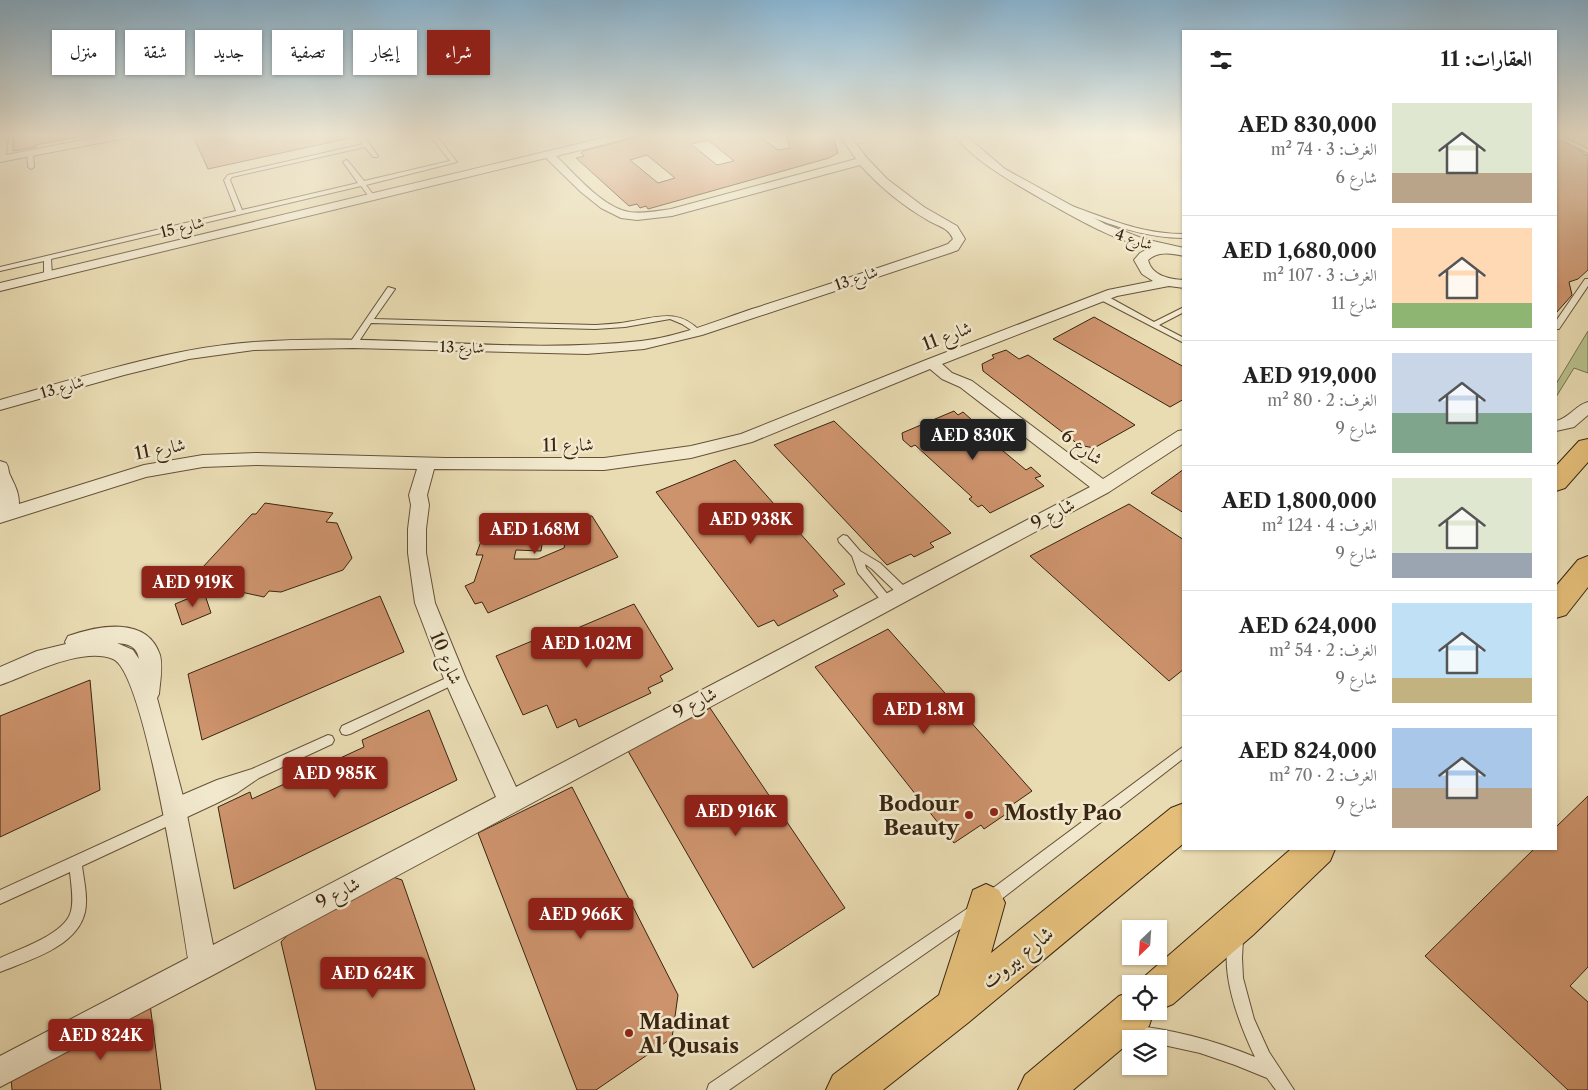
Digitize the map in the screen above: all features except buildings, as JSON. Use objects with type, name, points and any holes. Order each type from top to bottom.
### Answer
[{"type":"main road","points":[[1557,481],[1588,447]]},
{"type":"main road","points":[[1557,606],[1588,567]]},
{"type":"main road","name":"شارع بيروت","points":[[848,1090],[955,1008],[1182,822]]},
{"type":"main road","points":[[1167,983],[1240,921],[1316,850]]},
{"type":"main road","points":[[955,1008],[986,903]]},
{"type":"main road","points":[[1040,1090],[1122,1022]]},
{"type":"street","name":"شارع 15","points":[[0,287],[423,185]]},
{"type":"street","points":[[582,185],[614,217],[628,222],[647,221],[672,212],[773,185]]},
{"type":"street","name":"شارع 13","points":[[0,405],[120,371],[189,355],[254,346],[353,344],[615,349],[644,345],[697,332],[945,250],[957,243],[959,239],[954,229],[934,218],[887,185]]},
{"type":"street","name":"شارع 4","points":[[1027,185],[1100,227],[1140,242],[1178,250]]},
{"type":"street","name":"شارع 4","points":[[1100,227],[1142,262],[1151,275],[1179,283]]},
{"type":"street","points":[[1142,262],[1147,253],[1178,250]]},
{"type":"street","name":"شارع 11","points":[[1108,295],[1130,279],[1142,262]]},
{"type":"street","name":"شارع 11","points":[[5,515],[144,471],[203,461],[257,459],[427,464],[604,464],[691,452],[772,428],[936,361],[1108,295],[1179,283]]},
{"type":"street","name":"شارع 6","points":[[936,361],[947,376],[966,384],[1103,488]]},
{"type":"street","points":[[1557,426],[1568,423],[1588,407]]},
{"type":"street","name":"شارع 9","points":[[0,1072],[1103,488],[1182,437]]},
{"type":"street","name":"شارع 10","points":[[427,464],[418,495],[420,505],[417,553],[419,578],[425,603],[455,680],[510,802]]},
{"type":"street","points":[[420,505],[429,494],[445,464]]},
{"type":"street","points":[[0,474],[9,488],[5,515]]},
{"type":"street","points":[[0,676],[26,665],[80,650],[107,649],[127,657],[133,664],[148,700],[173,811],[203,965]]},
{"type":"lane","points":[[229,185],[240,212]]},
{"type":"lane","points":[[0,269],[358,185]]},
{"type":"lane","points":[[363,185],[372,197]]},
{"type":"lane","points":[[1056,202],[1132,230],[1182,236]]},
{"type":"lane","points":[[47,258],[48,276]]},
{"type":"lane","points":[[1557,326],[1588,281]]},
{"type":"lane","points":[[353,344],[391,289]]},
{"type":"lane","points":[[1108,295],[1153,325],[1182,340]]},
{"type":"lane","points":[[1153,325],[1182,310]]},
{"type":"lane","points":[[368,322],[595,327],[625,325],[654,318],[671,317],[685,322],[697,332]]},
{"type":"lane","points":[[842,539],[856,554],[876,566],[896,596]]},
{"type":"lane","points":[[856,554],[862,570],[896,596]]},
{"type":"lane","points":[[346,730],[455,680]]},
{"type":"lane","points":[[0,897],[75,862],[173,811],[233,789],[255,774],[328,740]]},
{"type":"lane","points":[[715,1090],[986,903],[1182,753]]},
{"type":"lane","points":[[0,965],[55,939],[73,924],[79,906],[75,862]]},
{"type":"lane","points":[[1240,921],[1234,952],[1238,989],[1250,1029],[1270,1071],[1286,1090]]},
{"type":"lane","points":[[1122,1022],[1148,1034],[1188,1041],[1228,1053],[1270,1071]]},
{"type":"green space","points":[[1588,331],[1588,373],[1574,368],[1557,395],[1557,382]]},
{"type":"place","name":"Mostly Pao","points":[[994,812]]},
{"type":"place","name":"Bodour Beauty","points":[[969,815]]},
{"type":"place","name":"Madinat Al Qusais","points":[[629,1033]]}]
